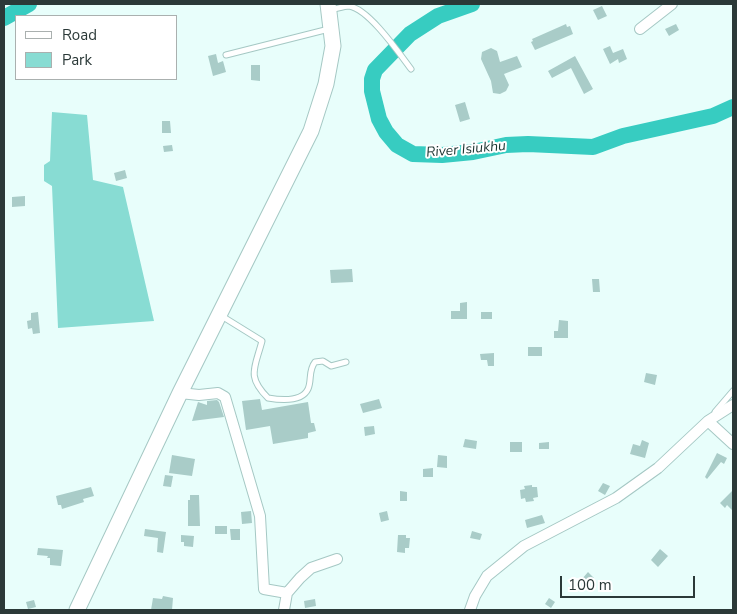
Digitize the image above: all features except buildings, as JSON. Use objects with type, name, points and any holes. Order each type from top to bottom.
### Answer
[{"type":"main road","points":[[77,610],[180,394],[311,131],[326,84],[333,46],[329,7]]},
{"type":"street","points":[[640,30],[672,4]]},
{"type":"street","points":[[180,394],[218,393],[226,397],[260,516],[264,589],[287,593]]},
{"type":"street","points":[[470,610],[475,596],[487,576],[524,546],[616,498],[658,468],[708,421],[733,405]]},
{"type":"street","points":[[708,421],[733,444]]},
{"type":"street","points":[[284,610],[287,593],[312,568],[337,559]]},
{"type":"lane","points":[[329,7],[349,6],[364,12],[386,36],[411,69]]},
{"type":"lane","points":[[226,55],[332,29]]},
{"type":"lane","points":[[219,315],[262,341],[253,374],[254,381],[268,398],[291,399],[301,396],[308,389],[311,367],[314,362],[323,361],[331,366],[346,362]]},
{"type":"lane","points":[[708,421],[733,392]]},
{"type":"green space","points":[[52,112],[87,115],[93,180],[123,187],[154,321],[58,328],[52,186],[44,181],[44,165],[50,161]]},
{"type":"waterway","name":"River Isiukhu","points":[[4,18],[29,4]]},
{"type":"waterway","name":"River Isiukhu","points":[[472,4],[438,16],[410,34],[375,70],[372,79],[372,91],[379,119],[386,132],[397,145],[413,154],[442,155],[473,152],[506,145],[528,144],[593,147],[623,136],[713,116],[733,107]]}]
